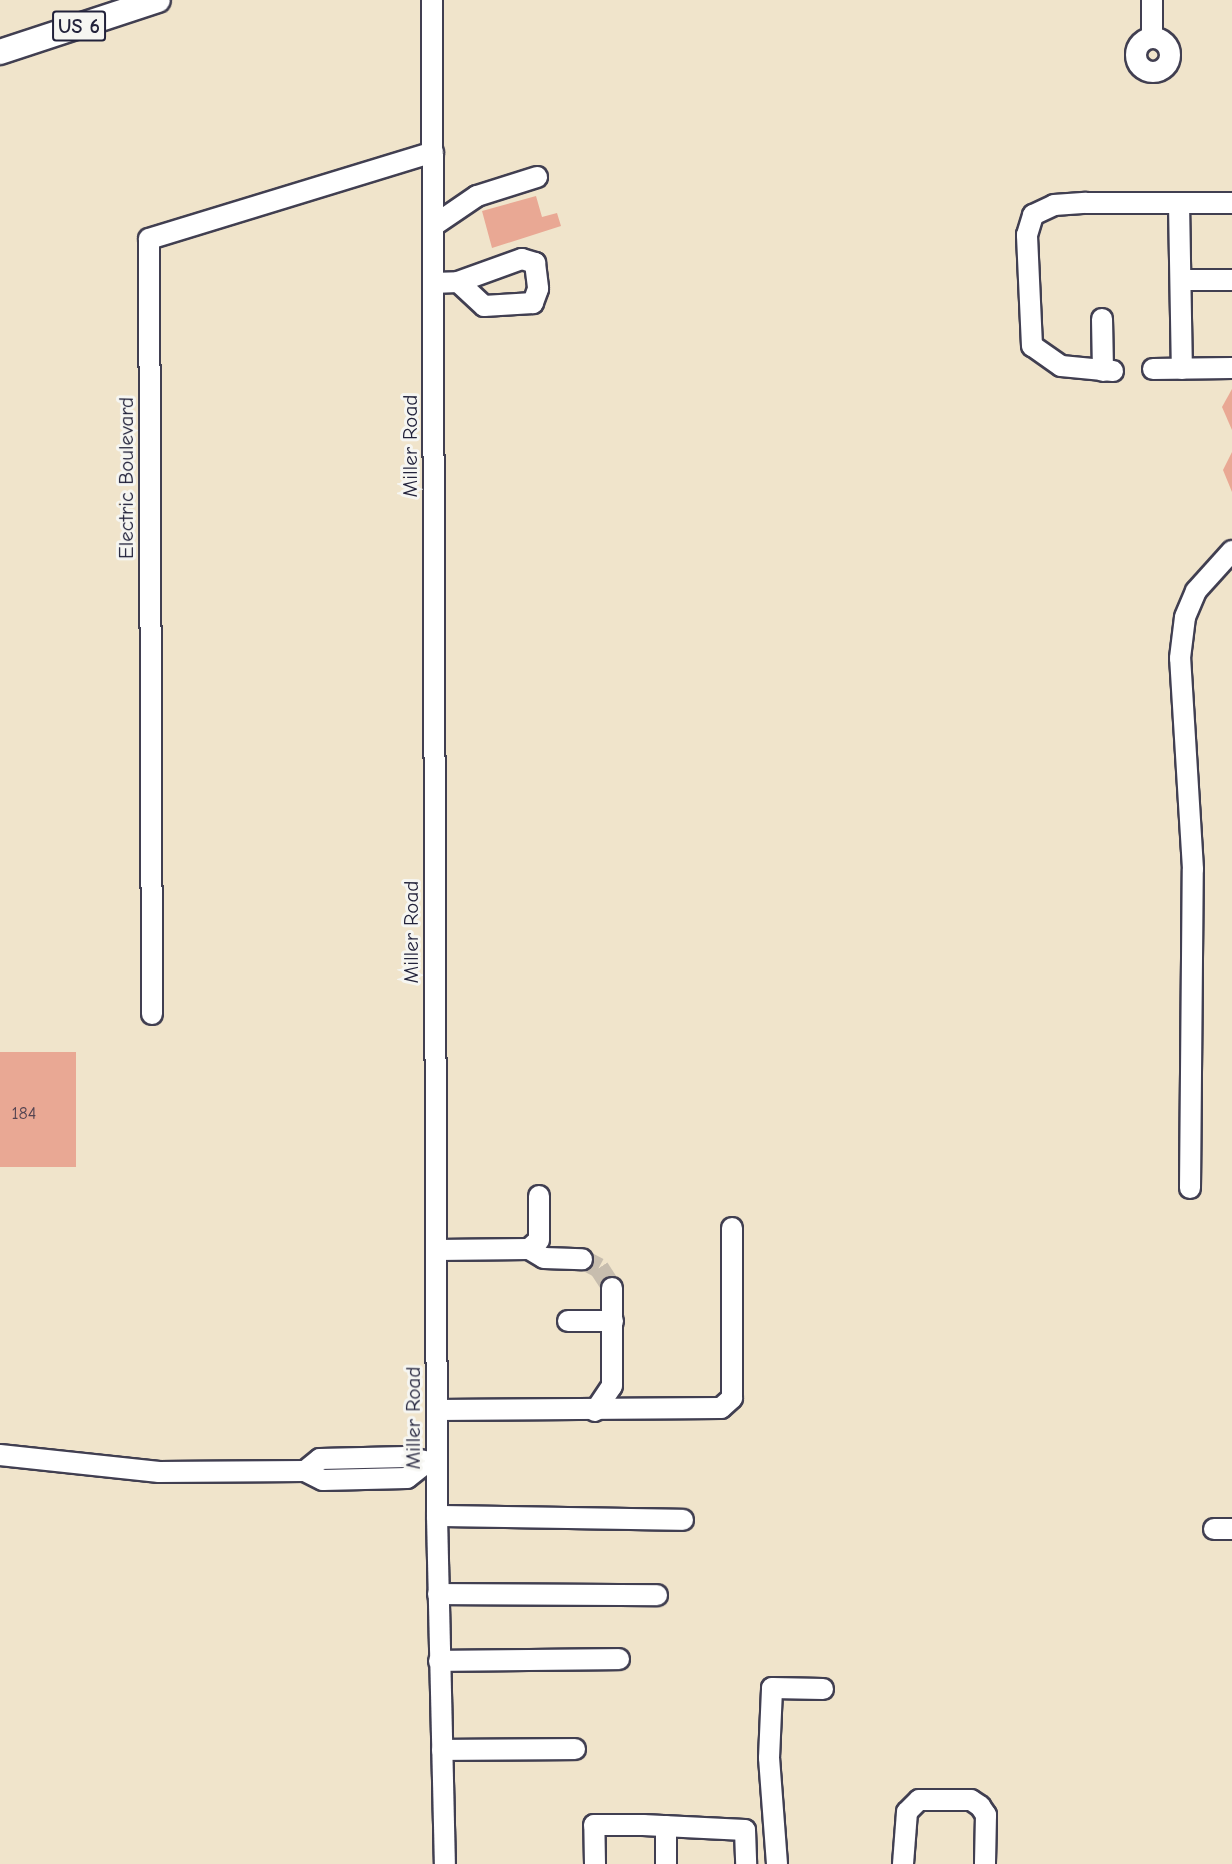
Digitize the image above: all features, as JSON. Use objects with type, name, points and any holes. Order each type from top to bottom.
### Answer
[{"type":"main road","name":"US 6","points":[[0,52],[158,0]]},
{"type":"street","name":"Miller Road","points":[[432,0],[437,1410],[432,1463],[437,1516],[445,1864]]},
{"type":"street","points":[[1152,0],[1152,36]]},
{"type":"street","name":"Electric Boulevard","points":[[152,1014],[149,239],[433,152]]},
{"type":"street","points":[[433,226],[477,196],[537,177]]},
{"type":"street","points":[[1179,203],[1182,369]]},
{"type":"street","points":[[1102,319],[1108,371],[1060,366],[1032,346],[1029,222],[1041,209],[1054,206],[1232,203]]},
{"type":"street","points":[[1181,280],[1232,280]]},
{"type":"street","points":[[433,283],[458,282]]},
{"type":"street","points":[[1153,369],[1232,368]]},
{"type":"street","points":[[1190,1188],[1193,869],[1180,658],[1185,617],[1197,591],[1232,553]]},
{"type":"street","points":[[529,1249],[538,1240],[538,1196]]},
{"type":"street","points":[[437,1410],[595,1411],[721,1408],[732,1398],[732,1228]]},
{"type":"street","points":[[436,1251],[529,1249],[544,1258],[582,1259]]},
{"type":"street","points":[[595,1411],[612,1386],[612,1288]]},
{"type":"street","points":[[568,1321],[613,1321]]},
{"type":"street","points":[[0,1455],[156,1472],[305,1471],[320,1459],[406,1457],[432,1463]]},
{"type":"street","points":[[437,1516],[683,1520]]},
{"type":"street","points":[[438,1594],[657,1595]]},
{"type":"street","points":[[439,1661],[618,1659]]},
{"type":"street","points":[[777,1864],[769,1758],[772,1688],[823,1689]]},
{"type":"street","points":[[442,1750],[575,1749]]},
{"type":"street","points":[[903,1864],[907,1812],[919,1800],[971,1800],[980,1806],[986,1815],[985,1864]]},
{"type":"street","points":[[595,1864],[594,1825],[745,1830],[746,1864]]},
{"type":"street","points":[[666,1826],[666,1864]]},
{"type":"building","points":[[536,196],[542,217],[557,213],[561,226],[492,248],[482,211]]},
{"type":"building","points":[[1232,389],[1232,430],[1222,407]]},
{"type":"building","points":[[1232,452],[1232,492],[1223,470]]},
{"type":"building","points":[[0,1052],[76,1052],[76,1167],[0,1167]]},
{"type":"tunnel","points":[[582,1259],[599,1268],[612,1288]]}]
